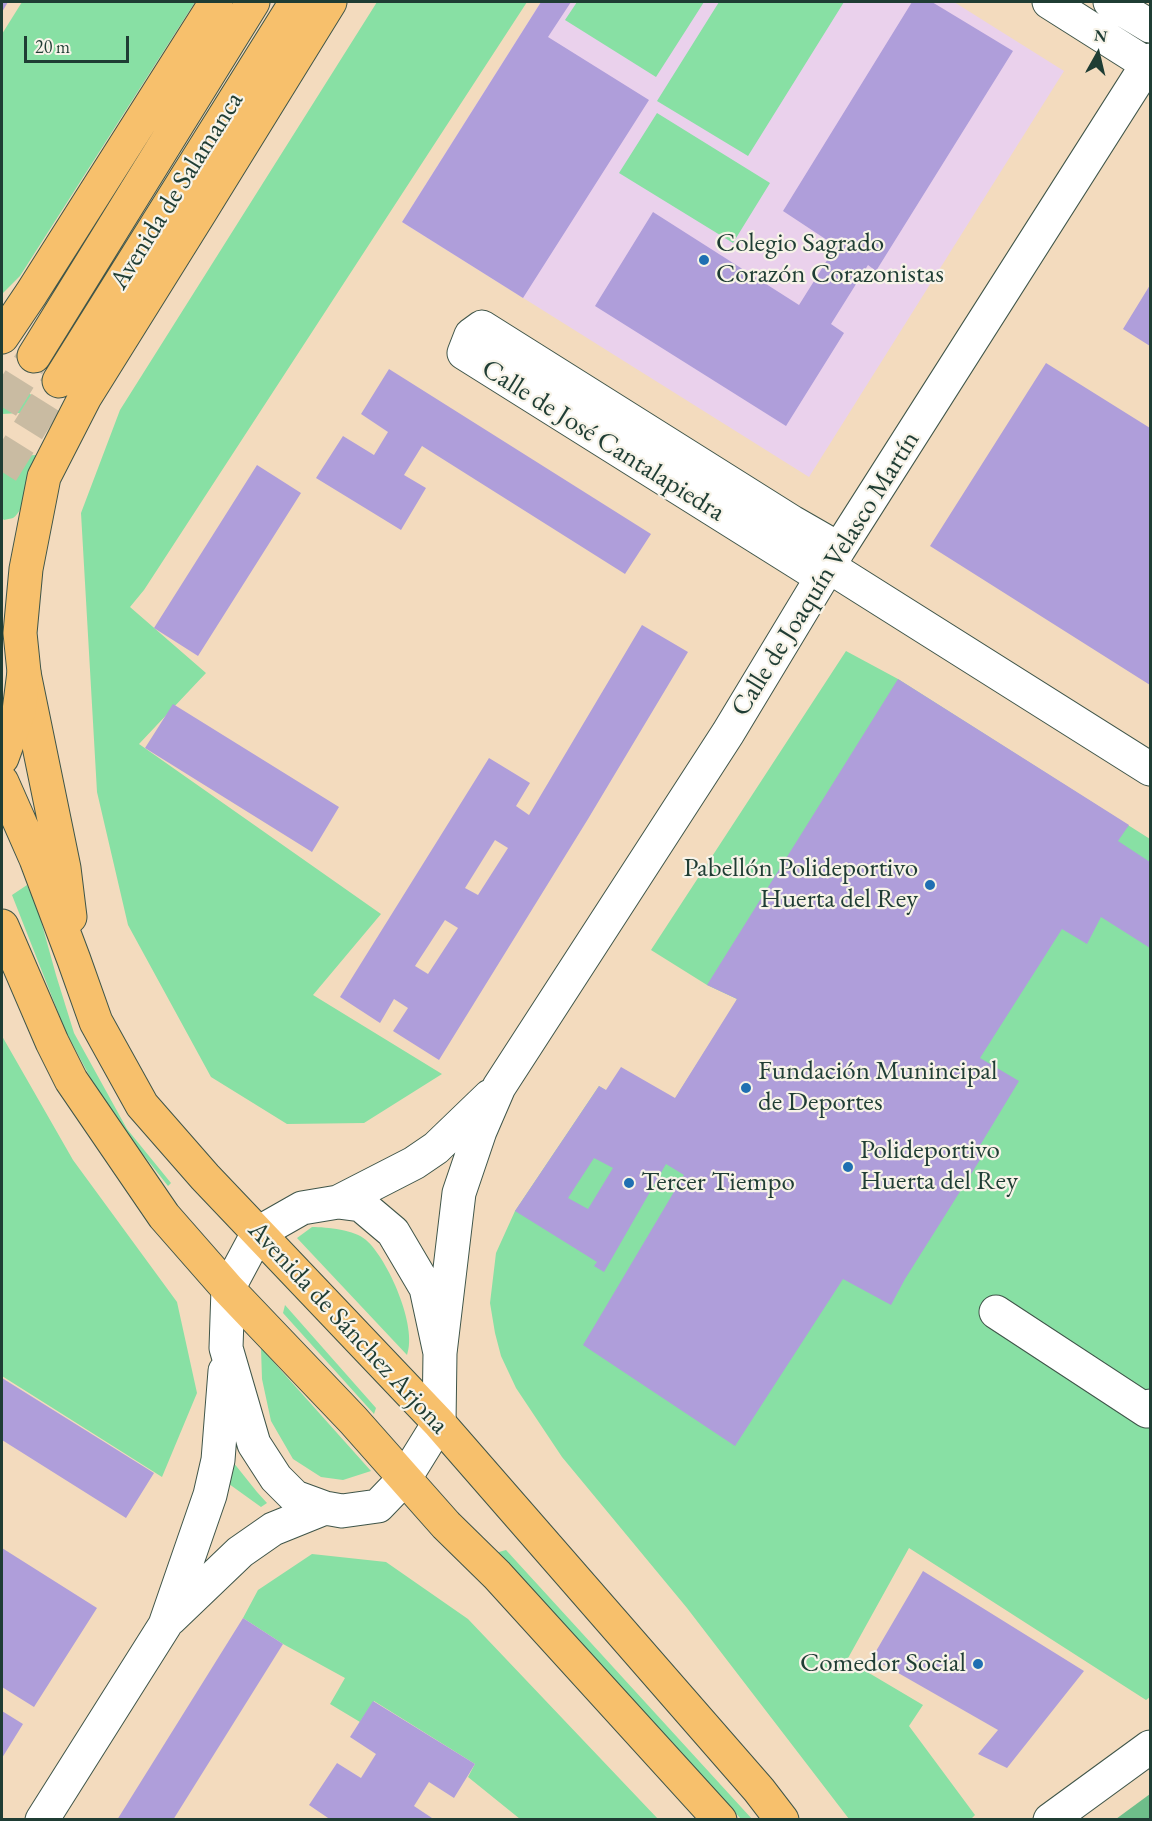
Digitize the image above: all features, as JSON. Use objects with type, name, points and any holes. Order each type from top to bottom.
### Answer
[{"type":"main road","points":[[2,337],[216,2]]},
{"type":"main road","name":"Avenida de Salamanca","points":[[34,356],[253,2]]},
{"type":"main road","name":"Avenida de Salamanca","points":[[59,381],[296,2]]},
{"type":"main road","points":[[75,960],[64,868],[24,672],[20,633],[26,568],[44,477],[85,397],[330,2]]},
{"type":"main road","points":[[2,586],[20,633]]},
{"type":"main road","points":[[2,758],[19,711],[24,672]]},
{"type":"main road","name":"Avenida de Sánchez Arjona","points":[[2,782],[36,859],[96,1022],[142,1106],[205,1177],[439,1424],[759,1790],[782,1820]]},
{"type":"main road","points":[[2,926],[52,1042],[71,1080],[164,1216],[228,1289],[353,1420],[446,1525],[497,1575],[720,1820]]},
{"type":"street","points":[[1048,2],[1149,62]]},
{"type":"street","points":[[1110,2],[1150,26]]},
{"type":"street","name":"Calle de Joaquín Velasco Martín","points":[[440,1353],[459,1193],[480,1131],[500,1087],[721,743],[829,564],[1149,62]]},
{"type":"street","name":"Calle de José Cantalapiedra","points":[[829,564],[782,516],[482,327],[471,335],[465,353],[829,564],[1150,769]]},
{"type":"street","name":"Calle de Joaquín Velasco Martín","points":[[338,1202],[399,1171],[435,1148],[500,1087]]},
{"type":"street","points":[[42,1820],[165,1625],[210,1495],[218,1460],[228,1289],[258,1233],[302,1208],[338,1202],[361,1205],[393,1232],[426,1288],[440,1353],[439,1424],[405,1478],[378,1506],[342,1511],[325,1508],[295,1497],[276,1478],[254,1444],[226,1348]]},
{"type":"street","points":[[996,1312],[1147,1411],[1150,1406]]},
{"type":"street","points":[[165,1625],[240,1552],[273,1529],[325,1508]]},
{"type":"street","points":[[1050,1820],[1150,1747]]},
{"type":"shaded area","name":"Colegio Sagrado Corazón Corazonistas","points":[[541,2],[954,2],[1064,71],[809,477],[402,222]]},
{"type":"green space","points":[[22,2],[195,2],[20,276],[2,294],[2,34]]},
{"type":"green space","points":[[377,2],[527,2],[144,590],[130,607],[206,673],[139,744],[381,914],[313,995],[442,1074],[364,1123],[287,1124],[211,1077],[128,925],[97,792],[81,513],[120,410]]},
{"type":"green space","points":[[577,2],[704,2],[656,77],[565,20]]},
{"type":"green space","points":[[719,2],[844,2],[748,156],[657,101]]},
{"type":"green space","points":[[657,113],[770,183],[733,243],[619,173]]},
{"type":"green space","points":[[2,375],[55,411],[2,414]]},
{"type":"green space","points":[[38,455],[22,507],[13,518],[4,520],[2,518],[2,456]]},
{"type":"green space","name":"Polideportivo Huerta del Rey","points":[[846,651],[898,679],[1150,839],[1150,1697],[1146,1700],[909,1548],[847,1660],[923,1705],[909,1726],[975,1815],[970,1820],[849,1819],[687,1608],[562,1457],[516,1388],[501,1356],[490,1303],[496,1253],[515,1211],[599,1086],[659,1124],[734,1005],[737,999],[707,985],[651,950]]},
{"type":"green space","points":[[27,885],[38,910],[74,1033],[127,1129],[171,1183],[168,1186],[107,1109],[65,1030],[12,895]]},
{"type":"green space","points":[[2,1036],[73,1160],[177,1302],[197,1393],[162,1477],[2,1376]]},
{"type":"green space","points":[[312,1227],[348,1231],[366,1240],[375,1249],[392,1277],[405,1311],[409,1343],[407,1355],[297,1238]]},
{"type":"green space","points":[[285,1305],[376,1408],[374,1414],[283,1313]]},
{"type":"green space","points":[[261,1348],[371,1471],[343,1480],[321,1477],[293,1459],[271,1421],[262,1379]]},
{"type":"green space","points":[[233,1462],[267,1503],[261,1507],[229,1484]]},
{"type":"green space","points":[[506,1550],[752,1819],[741,1819],[498,1557],[499,1552]]},
{"type":"green space","points":[[312,1554],[386,1562],[468,1619],[658,1819],[520,1819],[468,1777],[475,1764],[374,1701],[360,1722],[330,1704],[345,1678],[283,1644],[243,1618],[258,1590]]},
{"type":"green space","points":[[1150,1794],[1150,1819],[1116,1819]]},
{"type":"building","points":[[2,2],[8,2],[2,12]]},
{"type":"building","points":[[541,2],[571,2],[548,37],[649,100],[523,298],[402,222]]},
{"type":"building","points":[[912,2],[932,2],[1013,51],[876,271],[868,265],[831,324],[844,333],[786,426],[595,306],[653,212],[799,305],[836,246],[783,211]]},
{"type":"building","points":[[1150,285],[1150,346],[1123,329]]},
{"type":"building","points":[[1046,363],[1150,428],[1150,685],[930,546]]},
{"type":"building","points":[[389,369],[651,534],[625,574],[422,446],[404,475],[426,488],[401,530],[316,478],[343,436],[374,455],[388,432],[361,414]]},
{"type":"building","points":[[257,465],[301,493],[198,656],[154,628]]},
{"type":"building","points":[[642,625],[688,652],[439,1060],[393,1031],[408,1008],[394,999],[380,1023],[340,997],[489,758],[530,783],[516,806],[529,815]],"holes":[[[495,840],[508,848],[478,895],[465,888]],[[445,920],[458,928],[428,974],[415,966]]]},
{"type":"building","points":[[898,679],[1129,825],[1118,841],[1150,862],[1150,948],[1101,917],[1087,944],[1062,929],[980,1058],[1019,1081],[976,1152],[983,1155],[891,1305],[843,1279],[735,1446],[583,1345],[684,1175],[666,1164],[604,1272],[594,1266],[597,1262],[515,1211],[599,1086],[606,1090],[621,1067],[675,1098],[737,999],[707,985]],"holes":[[[594,1158],[613,1168],[588,1209],[568,1198]]]},
{"type":"building","points":[[173,704],[339,807],[312,852],[145,748]]},
{"type":"building","points":[[2,1378],[154,1473],[126,1518],[2,1440]]},
{"type":"building","points":[[2,1548],[97,1608],[34,1707],[2,1687]]},
{"type":"building","name":"Comedor Social","points":[[923,1571],[1084,1671],[1007,1768],[978,1754],[998,1730],[872,1658]]},
{"type":"building","points":[[243,1618],[283,1644],[173,1820],[117,1820]]},
{"type":"building","points":[[373,1701],[475,1764],[454,1798],[429,1782],[414,1806],[435,1820],[331,1820],[309,1805],[337,1763],[361,1778],[376,1754],[350,1737]]},
{"type":"building","points":[[2,1711],[23,1724],[2,1758]]},
{"type":"tunnel","points":[[2,407],[34,356]]},
{"type":"tunnel","points":[[2,472],[59,381]]},
{"type":"place","name":"Colegio Sagrado Corazón Corazonistas","points":[[704,260]]},
{"type":"place","name":"Pabellón Polideportivo Huerta del Rey","points":[[930,885]]},
{"type":"place","name":"Fundación Munincipal de Deportes","points":[[746,1088]]},
{"type":"place","name":"Polideportivo Huerta del Rey","points":[[848,1167]]},
{"type":"place","name":"Tercer Tiempo","points":[[629,1183]]},
{"type":"place","name":"Comedor Social","points":[[978,1664]]}]
